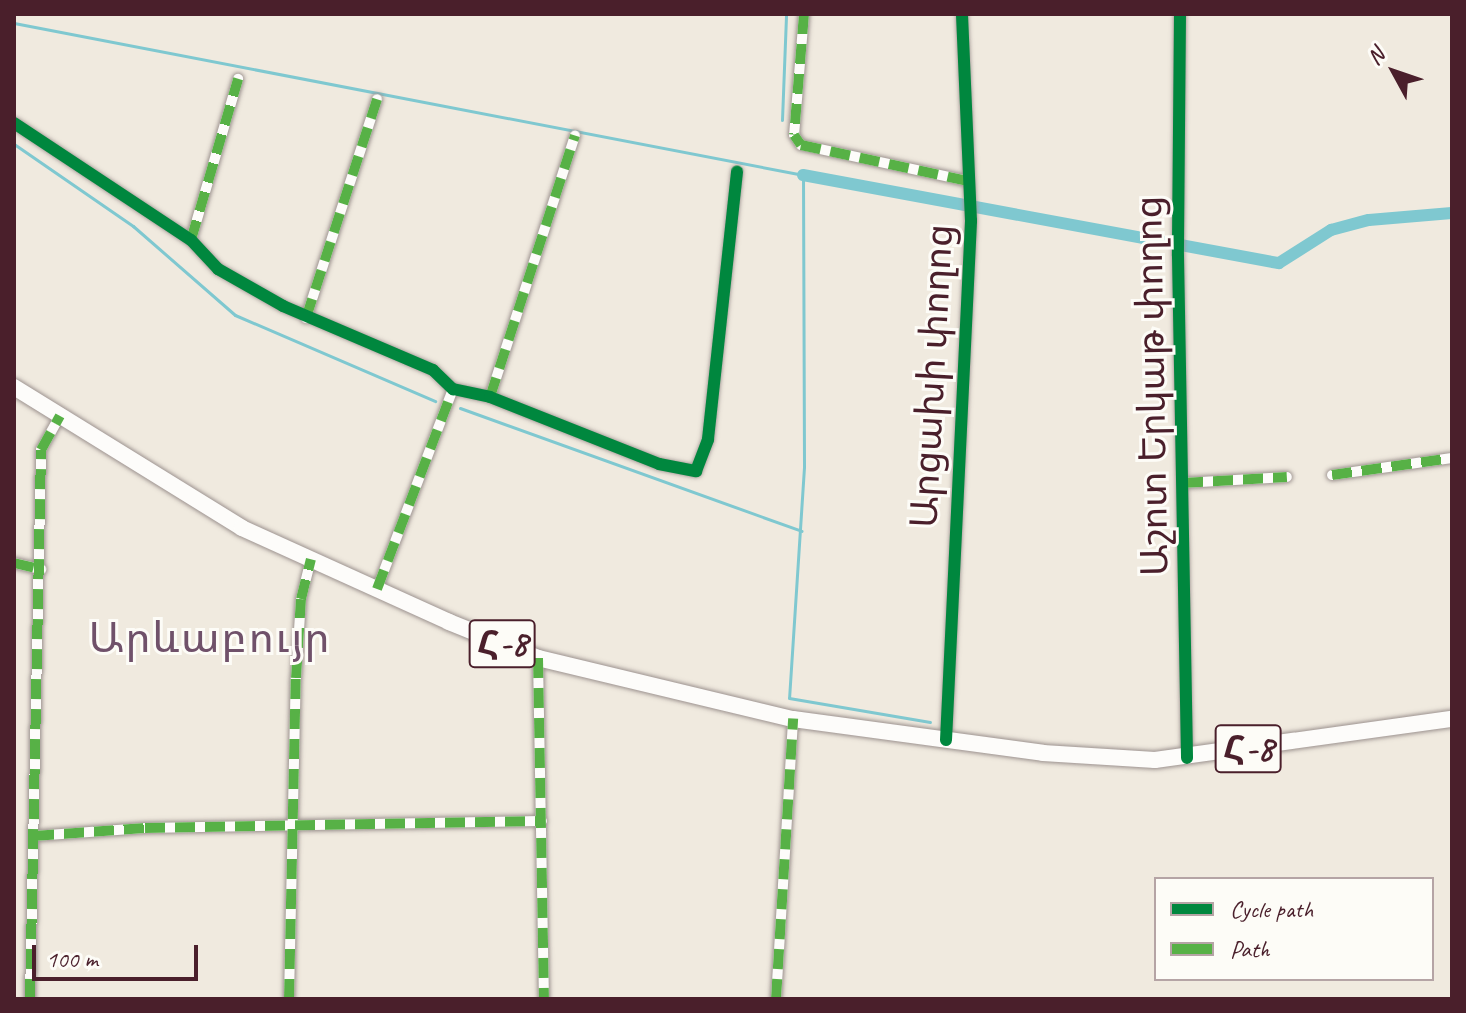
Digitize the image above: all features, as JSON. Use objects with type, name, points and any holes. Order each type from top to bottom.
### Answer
[{"type":"main road","name":"Հ-8","points":[[14,387],[216,514],[377,589],[538,658],[793,719],[1043,753],[1187,758],[1452,719]]},
{"type":"street","points":[[804,14],[794,135],[801,145],[968,181]]},
{"type":"street","name":"Արցախի փողոց","points":[[946,740],[971,221],[962,14]]},
{"type":"street","name":"Աշոտ Երկաթ փողոց","points":[[1180,14],[1178,256],[1187,758]]},
{"type":"street","points":[[191,240],[238,79]]},
{"type":"street","points":[[306,318],[377,99]]},
{"type":"street","points":[[14,123],[191,240],[218,269],[306,318],[433,370],[453,389],[490,397],[624,452],[696,471],[708,439],[737,172]]},
{"type":"street","points":[[490,397],[575,135]]},
{"type":"street","points":[[377,589],[453,389]]},
{"type":"street","points":[[30,999],[41,450],[60,416]]},
{"type":"street","points":[[1332,475],[1452,458]]},
{"type":"street","points":[[1183,483],[1287,477]]},
{"type":"street","points":[[289,999],[301,599],[311,559]]},
{"type":"street","points":[[14,563],[41,569]]},
{"type":"street","points":[[538,658],[544,999]]},
{"type":"street","points":[[776,999],[793,719]]},
{"type":"street","points":[[34,836],[542,821]]},
{"type":"waterway","points":[[782,120],[786,14]]},
{"type":"waterway","points":[[14,23],[803,175],[804,467],[789,698],[930,722]]},
{"type":"waterway","points":[[14,144],[133,226],[235,315],[435,401]]},
{"type":"waterway","points":[[803,175],[1279,263],[1331,230],[1369,220],[1452,213]]},
{"type":"waterway","points":[[460,408],[802,531]]},
{"type":"marked path","points":[[804,14],[794,135],[801,145],[968,181]]},
{"type":"marked path","points":[[191,240],[238,79]]},
{"type":"marked path","points":[[306,318],[377,99]]},
{"type":"marked path","points":[[490,397],[575,135]]},
{"type":"marked path","points":[[377,589],[453,389]]},
{"type":"marked path","points":[[30,999],[41,450],[60,416]]},
{"type":"marked path","points":[[1332,475],[1452,458]]},
{"type":"marked path","points":[[1183,483],[1287,477]]},
{"type":"marked path","points":[[289,999],[296,678],[301,599],[311,559]]},
{"type":"marked path","points":[[14,563],[41,569]]},
{"type":"marked path","points":[[538,658],[544,999]]},
{"type":"marked path","points":[[776,999],[793,719]]},
{"type":"marked path","points":[[34,836],[145,828],[542,821]]},
{"type":"cycle path","points":[[946,740],[971,221],[962,14]]},
{"type":"cycle path","points":[[1180,14],[1178,256],[1187,758]]},
{"type":"cycle path","points":[[14,123],[191,240],[218,269],[283,306],[433,370],[453,389],[490,397],[659,464],[696,471],[708,439],[737,172]]},
{"type":"district","name":"Արևաբույր","points":[[210,639]]}]
